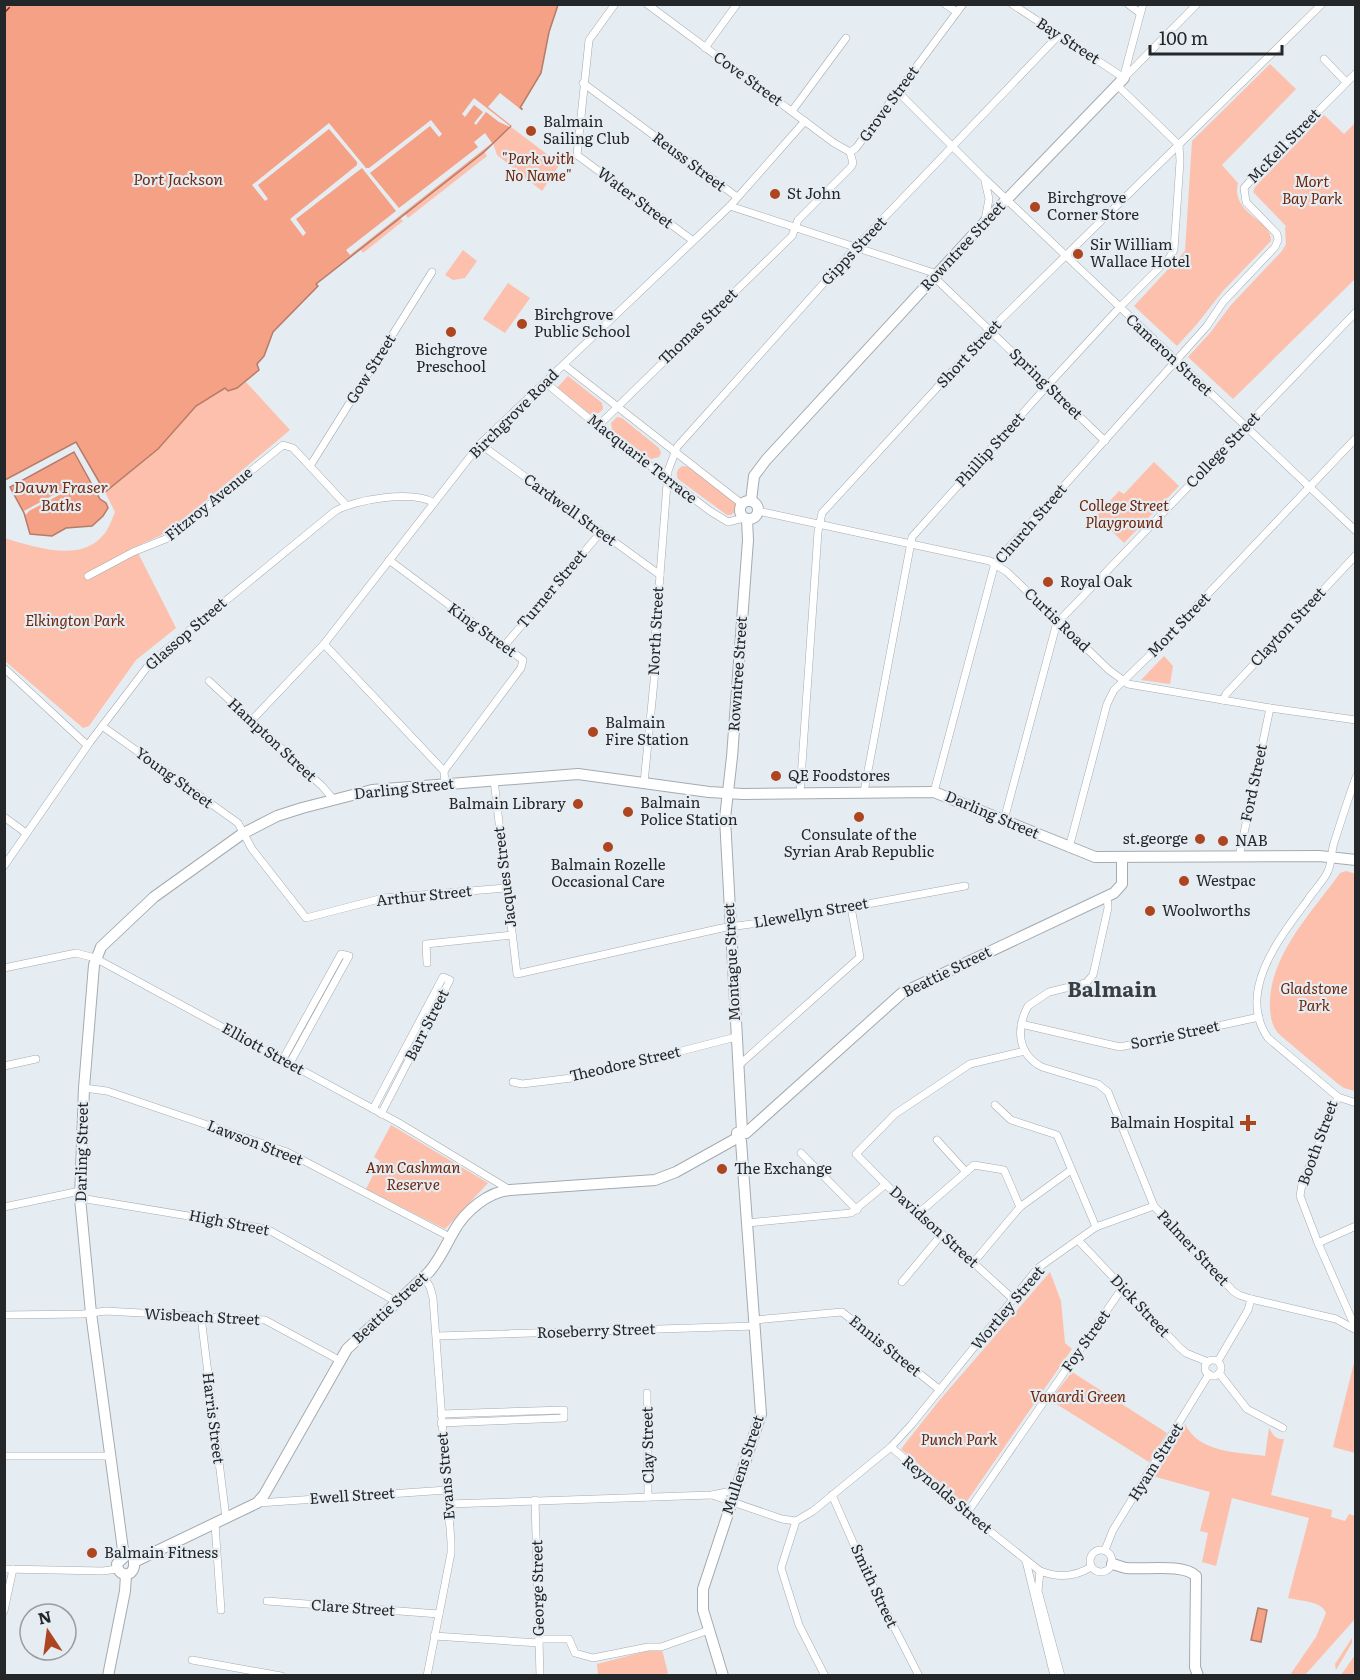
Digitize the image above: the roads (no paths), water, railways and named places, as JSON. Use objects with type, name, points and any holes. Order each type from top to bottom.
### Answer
[{"type":"street","points":[[583,83],[589,40],[615,4]]},
{"type":"street","name":"Cove Street","points":[[647,4],[839,147],[850,152]]},
{"type":"street","points":[[705,48],[737,4]]},
{"type":"street","points":[[945,4],[957,12]]},
{"type":"street","name":"Grove Street","points":[[796,227],[798,220],[853,163],[850,152],[856,148],[963,4]]},
{"type":"street","name":"Bay Street","points":[[1012,4],[1121,81],[1179,145]]},
{"type":"street","points":[[1128,4],[1140,13]]},
{"type":"street","points":[[1121,81],[1143,4]]},
{"type":"street","name":"Rowntree Street","points":[[746,503],[754,476],[766,460],[984,223],[1197,4]]},
{"type":"street","name":"Short Street","points":[[800,793],[822,513],[990,330],[1322,4]]},
{"type":"street","name":"Gipps Street","points":[[669,479],[668,471],[677,447],[856,247],[1059,35]]},
{"type":"street","points":[[792,111],[846,38]]},
{"type":"street","points":[[1131,51],[1136,58],[1141,60]]},
{"type":"street","points":[[1324,60],[1346,82]]},
{"type":"street","name":"McKell Street","points":[[1176,362],[1207,326],[1223,302],[1275,247],[1278,240],[1277,234],[1246,202],[1244,188],[1356,73]]},
{"type":"street","name":"Water Street","points":[[583,83],[577,155],[692,240]]},
{"type":"street","name":"Reuss Street","points":[[583,83],[737,197]]},
{"type":"street","name":"Cameron Street","points":[[898,92],[1006,200],[1356,531]]},
{"type":"street","name":"Birchgrove Road","points":[[251,721],[324,644],[480,444],[730,206],[805,121]]},
{"type":"street","name":"Phillip Street","points":[[864,792],[910,544],[916,531],[1119,308],[1169,258],[1174,250],[1179,145]]},
{"type":"street","points":[[984,178],[989,206],[984,223]]},
{"type":"street","name":"Spring Street","points":[[730,206],[936,275],[1105,441]]},
{"type":"street","name":"Thomas Street","points":[[598,426],[792,236],[796,227]]},
{"type":"street","name":"Gow Street","points":[[310,466],[432,272]]},
{"type":"street","name":"College Street","points":[[1004,820],[1059,621],[1356,312]]},
{"type":"street","name":"Church Street","points":[[934,792],[995,563],[1176,362]]},
{"type":"street","name":"Macquarie Terrace","points":[[564,364],[676,452],[746,503]]},
{"type":"street","name":"Macquarie Terrace","points":[[546,383],[598,426],[710,511],[728,522],[746,519]]},
{"type":"street","name":"Mort Street","points":[[1069,848],[1107,704],[1114,690],[1356,438]]},
{"type":"street","name":"Cardwell Street","points":[[480,444],[660,575]]},
{"type":"street","name":"Fitzroy Avenue","points":[[88,576],[133,552],[163,541],[278,448],[287,445],[293,448],[310,466]]},
{"type":"street","points":[[310,466],[346,505]]},
{"type":"street","name":"North Street","points":[[644,783],[669,479]]},
{"type":"street","name":"Glassop Street","points":[[4,866],[87,745],[151,662],[325,519],[346,505],[368,500],[416,496],[434,503]]},
{"type":"street","points":[[746,503],[756,504],[758,511],[755,517],[746,519],[740,512],[746,503]]},
{"type":"street","name":"Curtis Road","points":[[758,511],[983,558],[995,563],[1123,682],[1138,687],[1356,720]]},
{"type":"street","name":"Rowntree Street","points":[[727,793],[747,547],[746,519]]},
{"type":"street","name":"Turner Street","points":[[504,646],[601,532]]},
{"type":"street","name":"Clayton Street","points":[[1223,700],[1226,694],[1356,555]]},
{"type":"street","name":"King Street","points":[[390,560],[523,660],[521,669],[444,771]]},
{"type":"street","points":[[324,644],[444,771],[445,784]]},
{"type":"street","points":[[4,668],[87,745]]},
{"type":"street","name":"Hampton Street","points":[[208,681],[322,786],[334,800]]},
{"type":"street","name":"Ford Street","points":[[1239,858],[1270,708]]},
{"type":"street","name":"Young Street","points":[[102,726],[238,823],[242,834]]},
{"type":"street","name":"Darling Street","points":[[129,1560],[111,1456],[91,1313],[80,1195],[84,1088],[95,958],[101,947],[115,932],[154,897],[242,834],[277,816],[372,790],[578,774],[727,793],[934,792],[1095,857],[1331,857],[1356,860]]},
{"type":"street","points":[[1259,1017],[1258,993],[1265,965],[1287,927],[1328,873],[1333,845],[1356,777]]},
{"type":"street","name":"Jacques Street","points":[[494,780],[517,974]]},
{"type":"street","name":"Montague Street","points":[[727,793],[725,818],[742,1136]]},
{"type":"street","points":[[4,817],[26,833]]},
{"type":"street","name":"Arthur Street","points":[[242,834],[306,918],[383,898],[506,888]]},
{"type":"street","points":[[1025,1051],[1019,1035],[1025,1010],[1032,1002],[1049,992],[1080,986],[1090,979],[1096,964],[1108,908],[1107,896],[1120,888],[1122,884],[1122,858]]},
{"type":"street","name":"Llewellyn Street","points":[[517,974],[730,927],[965,886]]},
{"type":"street","name":"Beattie Street","points":[[257,1503],[264,1495],[339,1360],[351,1344],[424,1277],[435,1265],[460,1222],[487,1197],[510,1190],[655,1180],[676,1172],[742,1136],[902,993],[1107,896]]},
{"type":"street","points":[[738,1066],[860,957],[851,907]]},
{"type":"street","points":[[427,963],[426,944],[512,935]]},
{"type":"street","name":"Elliott Street","points":[[4,968],[76,953],[95,958],[374,1109],[510,1190]]},
{"type":"street","points":[[286,1061],[301,1026],[326,991],[349,956],[341,954],[326,991],[309,1030],[286,1061]]},
{"type":"street","name":"Barr Street","points":[[374,1109],[430,1011]]},
{"type":"street","name":"Sorrie Street","points":[[1021,1024],[1120,1047],[1259,1017]]},
{"type":"street","name":"Booth Street","points":[[1259,1017],[1262,1029],[1268,1038],[1338,1097],[1302,1184],[1300,1196],[1356,1329]]},
{"type":"street","points":[[301,1026],[309,1030]]},
{"type":"street","name":"Theodore Street","points":[[513,1082],[522,1084],[580,1077],[736,1037]]},
{"type":"street","name":"Barr Street","points":[[381,1114],[410,1049]]},
{"type":"street","name":"Davidson Street","points":[[1013,1299],[919,1212],[911,1210],[856,1154],[895,1114],[970,1064],[1025,1051]]},
{"type":"street","name":"Palmer Street","points":[[1025,1051],[1036,1064],[1042,1067],[1098,1084],[1108,1092],[1154,1206],[1233,1291],[1251,1299],[1336,1319],[1356,1329]]},
{"type":"street","points":[[4,1066],[36,1059]]},
{"type":"street","name":"Lawson Street","points":[[84,1088],[107,1091],[287,1152],[450,1237]]},
{"type":"street","points":[[1338,1097],[1356,1104]]},
{"type":"street","points":[[995,1105],[1011,1120],[1057,1135],[1096,1227]]},
{"type":"street","name":"Mullens Street","points":[[723,1676],[703,1610],[703,1589],[761,1414],[742,1136]]},
{"type":"street","points":[[937,1140],[966,1172]]},
{"type":"street","points":[[801,1152],[856,1210]]},
{"type":"street","points":[[919,1212],[974,1165],[1004,1170],[1020,1207]]},
{"type":"street","points":[[974,1263],[1020,1207],[1071,1170]]},
{"type":"street","points":[[747,1223],[844,1214],[856,1210],[886,1184]]},
{"type":"street","name":"High Street","points":[[4,1207],[80,1195],[267,1228],[397,1302]]},
{"type":"street","name":"Wortley Street","points":[[891,1447],[1038,1268],[1096,1227],[1154,1206]]},
{"type":"street","points":[[1318,1242],[1356,1226]]},
{"type":"street","points":[[902,1282],[942,1234]]},
{"type":"street","name":"Dick Street","points":[[1078,1240],[1186,1353],[1208,1362]]},
{"type":"street","name":"Evans Street","points":[[424,1277],[432,1294],[451,1553],[427,1676]]},
{"type":"street","name":"Foy Street","points":[[967,1513],[1123,1287]]},
{"type":"street","points":[[1218,1361],[1248,1310],[1251,1299]]},
{"type":"street","name":"Wisbeach Street","points":[[4,1315],[106,1311],[265,1320],[339,1360]]},
{"type":"street","name":"Ennis Street","points":[[755,1323],[842,1312],[940,1390]]},
{"type":"street","name":"Harris Street","points":[[201,1317],[226,1518]]},
{"type":"street","name":"Roseberry Street","points":[[436,1336],[755,1323]]},
{"type":"street","points":[[1218,1361],[1221,1365],[1219,1373],[1214,1376],[1209,1374],[1205,1368],[1208,1362],[1218,1361]]},
{"type":"street","points":[[1219,1373],[1246,1409],[1283,1428]]},
{"type":"street","name":"Hyam Street","points":[[1105,1550],[1113,1530],[1209,1374]]},
{"type":"street","name":"Clay Street","points":[[647,1393],[648,1497]]},
{"type":"street","points":[[441,1414],[564,1410],[564,1418],[441,1423]]},
{"type":"street","points":[[506,1412],[506,1421]]},
{"type":"street","name":"Reynolds Street","points":[[796,1521],[891,1447],[967,1513],[1040,1571],[1061,1576],[1083,1572],[1091,1567]]},
{"type":"street","points":[[4,1456],[111,1456]]},
{"type":"street","name":"Ewell Street","points":[[257,1503],[447,1490]]},
{"type":"street","points":[[448,1504],[712,1495],[736,1490]]},
{"type":"street","points":[[712,1495],[782,1519],[796,1521],[781,1568],[799,1625],[825,1676]]},
{"type":"street","name":"Smith Street","points":[[832,1495],[867,1574],[919,1676]]},
{"type":"street","name":"George Street","points":[[536,1500],[540,1676]]},
{"type":"street","points":[[108,1676],[125,1591],[118,1562],[129,1560],[215,1524],[257,1503]]},
{"type":"street","points":[[215,1524],[221,1610]]},
{"type":"street","points":[[1098,1550],[1105,1550],[1111,1555],[1113,1563],[1104,1572],[1097,1571],[1091,1567],[1092,1554],[1098,1550]]},
{"type":"street","points":[[4,1569],[122,1572],[133,1570],[129,1560]]},
{"type":"street","points":[[1026,1561],[1054,1676]]},
{"type":"street","points":[[1113,1563],[1127,1568],[1176,1569],[1193,1573],[1196,1583],[1195,1667],[1198,1676]]},
{"type":"street","points":[[4,1611],[13,1569]]},
{"type":"street","points":[[1040,1571],[1038,1591],[1061,1676]]},
{"type":"street","name":"Clare Street","points":[[267,1601],[439,1614]]},
{"type":"street","points":[[435,1636],[539,1641],[569,1639],[575,1653],[593,1658],[648,1647],[661,1647],[709,1630]]},
{"type":"street","points":[[192,1660],[281,1676]]},
{"type":"water","name":"Port Jackson","points":[[5,5],[558,5],[549,32],[541,73],[510,127],[484,152],[316,284],[318,286],[273,332],[264,356],[257,364],[259,370],[237,388],[228,391],[225,388],[196,406],[158,449],[105,492],[76,442],[5,480]]},
{"type":"water","name":"Dawn Fraser Baths","points":[[74,452],[100,499],[106,503],[108,508],[92,526],[66,528],[52,536],[30,534],[24,513],[10,487]]},
{"type":"water","points":[[1258,1608],[1267,1610],[1261,1642],[1251,1640]]},
{"type":"place","name":"Balmain Sailing Club","points":[[531,131]]},
{"type":"place","name":"St John","points":[[775,194]]},
{"type":"place","name":"Birchgrove Corner Store","points":[[1035,207]]},
{"type":"place","name":"Sir William Wallace Hotel","points":[[1078,254]]},
{"type":"place","name":"Birchgrove Public School","points":[[522,324]]},
{"type":"place","name":"Bichgrove Preschool","points":[[451,332]]},
{"type":"place","name":"Royal Oak","points":[[1048,582]]},
{"type":"place","name":"Balmain Fire Station","points":[[593,732]]},
{"type":"place","name":"QE Foodstores","points":[[776,776]]},
{"type":"place","name":"Balmain Library","points":[[578,804]]},
{"type":"place","name":"Balmain Police Station","points":[[628,812]]},
{"type":"place","name":"Consulate of the Syrian Arab Republic","points":[[859,817]]},
{"type":"place","name":"st.george","points":[[1200,839]]},
{"type":"place","name":"NAB","points":[[1223,841]]},
{"type":"place","name":"Balmain Rozelle Occasional Care","points":[[608,847]]},
{"type":"place","name":"Westpac","points":[[1184,881]]},
{"type":"place","name":"Woolworths","points":[[1150,911]]},
{"type":"place","name":"Balmain Hospital","points":[[1248,1123]]},
{"type":"place","name":"The Exchange","points":[[722,1169]]},
{"type":"place","name":"Balmain Fitness","points":[[92,1553]]},
{"type":"district","name":"Balmain","points":[[1112,990]]},
{"type":"park label","name":"\"Park with No Name\"","points":[[538,168]]},
{"type":"park label","name":"Mort Bay Park","points":[[1312,190]]},
{"type":"park label","name":"College Street Playground","points":[[1124,514]]},
{"type":"park label","name":"Elkington Park","points":[[75,621]]},
{"type":"park label","name":"Gladstone Park","points":[[1314,998]]},
{"type":"park label","name":"Ann Cashman Reserve","points":[[413,1176]]},
{"type":"park label","name":"Vanardi Green","points":[[1078,1397]]},
{"type":"park label","name":"Punch Park","points":[[959,1440]]}]
